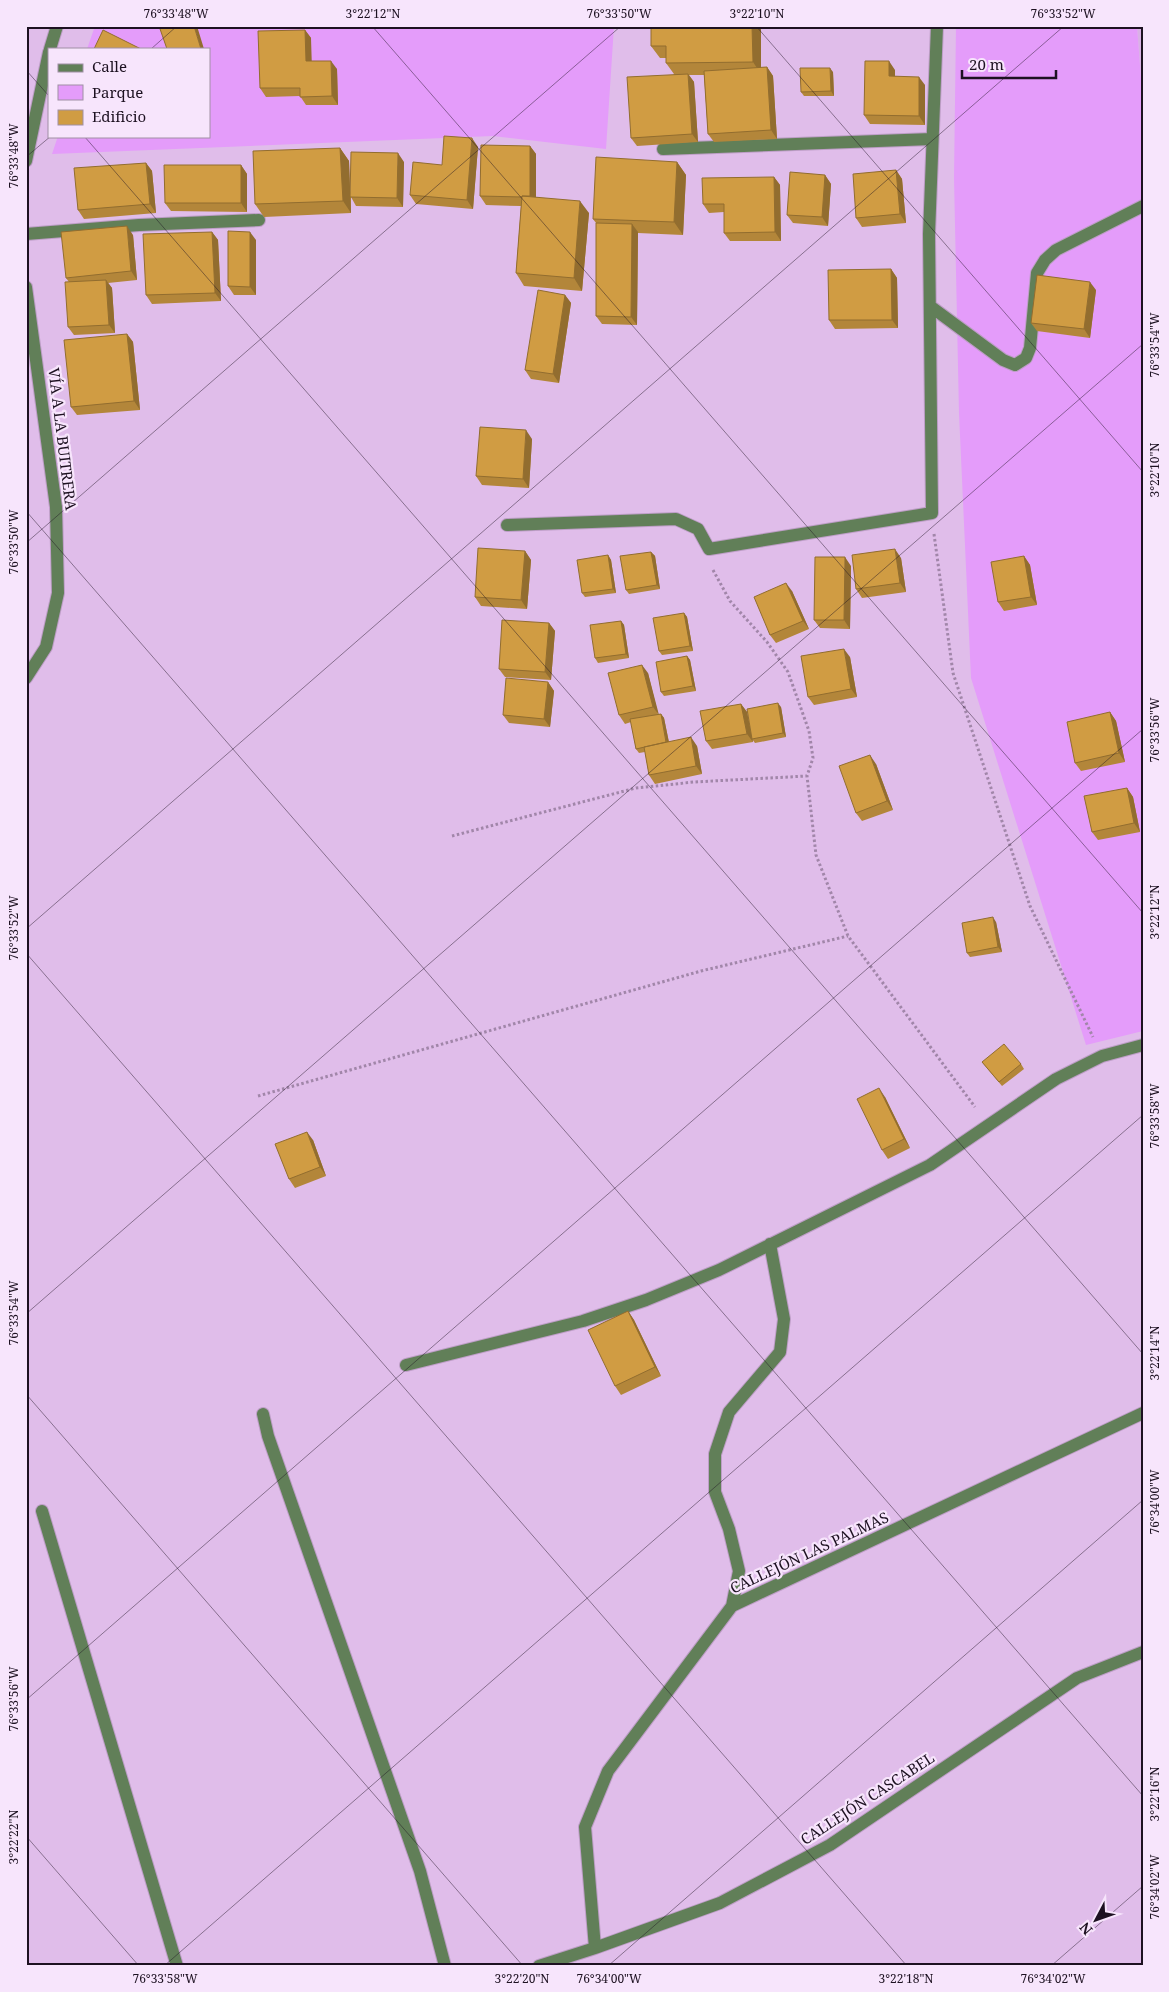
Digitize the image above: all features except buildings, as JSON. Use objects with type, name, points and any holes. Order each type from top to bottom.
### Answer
[{"type":"street","points":[[50,48],[57,26]]},
{"type":"street","points":[[507,525],[676,520],[698,529],[710,549],[932,513],[929,234],[937,26]]},
{"type":"street","points":[[26,161],[48,57]]},
{"type":"street","points":[[663,149],[932,139]]},
{"type":"street","points":[[930,306],[1003,360],[1015,365],[1026,358],[1030,348],[1037,273],[1045,260],[1056,250],[1143,206]]},
{"type":"street","points":[[26,234],[139,225],[259,220]]},
{"type":"street","name":"VÍA A LA BUITRERA","points":[[26,287],[56,507],[58,593],[46,647],[26,678]]},
{"type":"street","points":[[406,1365],[583,1321],[637,1303],[719,1270],[930,1165],[1056,1079],[1102,1056],[1143,1044]]},
{"type":"street","points":[[732,1606],[739,1571],[729,1529],[715,1492],[716,1454],[729,1412],[780,1352],[784,1318],[770,1244]]},
{"type":"street","name":"CALLEJÓN LAS PALMAS","points":[[595,1948],[585,1827],[608,1771],[732,1606],[1143,1413]]},
{"type":"street","points":[[263,1414],[271,1446],[420,1871],[445,1966]]},
{"type":"street","points":[[42,1511],[177,1966]]},
{"type":"street","name":"CALLEJÓN CASCABEL","points":[[538,1966],[595,1948],[720,1903],[830,1845],[1077,1678],[1143,1652]]},
{"type":"path","points":[[932,513],[952,673],[1030,906],[1102,1056]]},
{"type":"path","points":[[710,549],[713,571],[730,601],[767,642],[788,672],[809,731],[813,758],[807,776],[816,855],[848,936],[948,1069],[988,1126]]},
{"type":"path","points":[[452,836],[636,788],[728,780],[807,776]]},
{"type":"path","points":[[258,1096],[701,971],[848,936]]},
{"type":"shaded area","points":[[1137,26],[1143,26],[1143,105]]},
{"type":"green space","points":[[95,26],[614,26],[606,149],[493,136],[52,154],[57,138],[210,138],[210,48],[87,48]]},
{"type":"green space","points":[[956,26],[1137,26],[1143,105],[1143,1031],[1086,1045],[971,678],[959,413],[954,178]]}]
